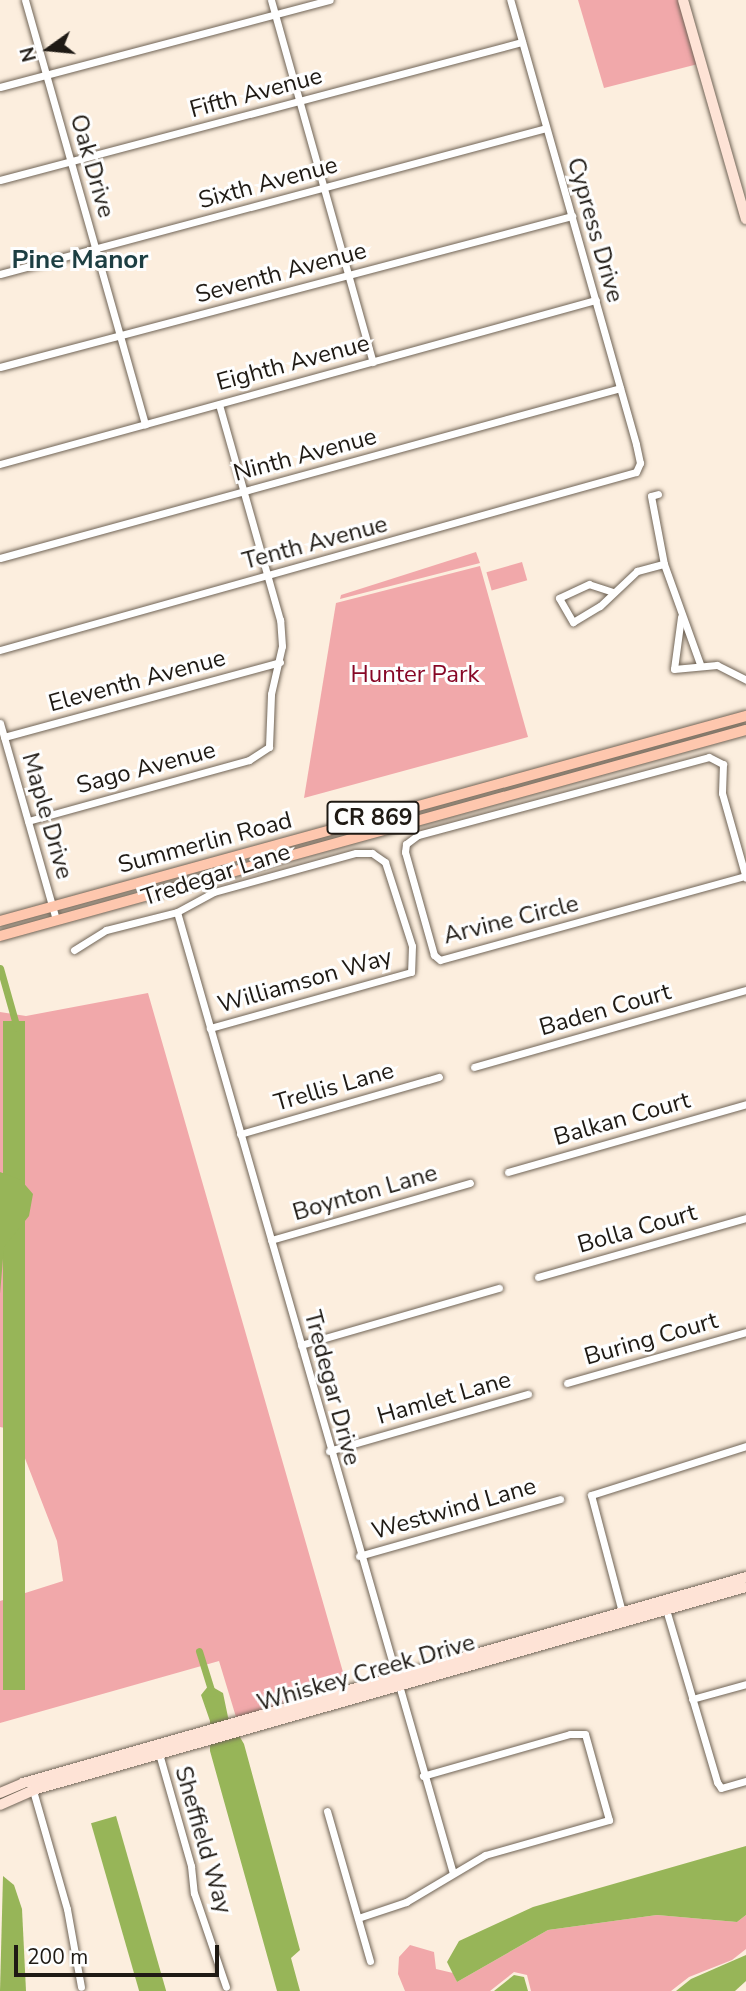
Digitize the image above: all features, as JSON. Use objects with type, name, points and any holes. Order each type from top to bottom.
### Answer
[{"type":"main road","name":"Summerlin Road","points":[[0,921],[746,716]]},
{"type":"main road","name":"Summerlin Road","points":[[0,936],[746,730]]},
{"type":"street","name":"Oak Drive","points":[[25,0],[145,424]]},
{"type":"street","points":[[271,0],[373,362]]},
{"type":"street","points":[[0,87],[330,0]]},
{"type":"street","name":"Cypress Drive","points":[[510,0],[640,458],[638,470]]},
{"type":"street","points":[[683,0],[746,219]]},
{"type":"street","name":"Fifth Avenue","points":[[0,180],[522,42]]},
{"type":"street","name":"Sixth Avenue","points":[[0,274],[546,128]]},
{"type":"street","name":"Seventh Avenue","points":[[0,367],[572,216]]},
{"type":"street","name":"Eighth Avenue","points":[[0,464],[596,300]]},
{"type":"street","name":"Ninth Avenue","points":[[0,558],[620,388]]},
{"type":"street","points":[[219,404],[268,576],[282,637],[280,662]]},
{"type":"street","name":"Tenth Avenue","points":[[0,650],[614,481],[638,470]]},
{"type":"street","points":[[658,494],[651,496],[664,564],[700,664]]},
{"type":"street","points":[[613,593],[589,584],[559,598],[573,622],[613,593],[638,571],[664,564]]},
{"type":"street","points":[[681,617],[671,665],[678,671],[700,664],[724,667],[746,680]]},
{"type":"street","name":"Eleventh Avenue","points":[[4,737],[280,662]]},
{"type":"street","name":"Sago Avenue","points":[[28,821],[249,760],[270,745],[271,694],[280,662]]},
{"type":"street","name":"Maple Drive","points":[[0,723],[56,920]]},
{"type":"street","name":"Arvine Circle","points":[[709,757],[723,764],[722,793],[746,877],[440,960],[434,955],[405,844],[418,835],[709,757]]},
{"type":"street","name":"Tredegar Lane","points":[[74,950],[106,930],[177,912],[214,892],[356,853],[372,853],[385,862],[393,876],[412,946],[411,971]]},
{"type":"street","name":"Tredegar Drive","points":[[177,912],[395,1682],[453,1873]]},
{"type":"street","name":"Williamson Way","points":[[210,1028],[411,971]]},
{"type":"street","name":"Baden Court","points":[[474,1067],[746,990]]},
{"type":"street","name":"Trellis Lane","points":[[240,1134],[439,1077]]},
{"type":"street","name":"Balkan Court","points":[[508,1172],[746,1104]]},
{"type":"street","name":"Boynton Lane","points":[[271,1240],[470,1183]]},
{"type":"street","name":"Bolla Court","points":[[538,1277],[746,1218]]},
{"type":"street","points":[[301,1345],[499,1288]]},
{"type":"street","name":"Buring Court","points":[[567,1382],[746,1332]]},
{"type":"street","name":"Hamlet Lane","points":[[329,1451],[528,1394]]},
{"type":"street","points":[[622,1612],[591,1494],[746,1446]]},
{"type":"street","name":"Westwind Lane","points":[[359,1556],[560,1499]]},
{"type":"street","name":"Whiskey Creek Drive","points":[[0,1793],[665,1605],[746,1577]]},
{"type":"street","name":"Whiskey Creek Drive","points":[[395,1682],[622,1612],[746,1587]]},
{"type":"street","points":[[665,1605],[721,1788],[746,1781]]},
{"type":"street","points":[[692,1699],[746,1684]]},
{"type":"street","points":[[358,1918],[406,1902],[485,1855],[606,1823],[609,1816],[585,1734],[569,1734],[423,1776]]},
{"type":"street","name":"Sheffield Way","points":[[158,1750],[191,1866],[194,1893],[226,1987]]},
{"type":"street","points":[[32,1785],[67,1909],[81,1987]]},
{"type":"street","name":"Whiskey Creek Drive","points":[[0,1804],[32,1785]]},
{"type":"street","points":[[327,1811],[370,1961]]},
{"type":"green space","points":[[578,0],[679,0],[698,64],[604,88]]},
{"type":"green space","points":[[476,552],[480,563],[340,599],[341,595]]},
{"type":"green space","points":[[522,562],[527,580],[492,590],[486,572]]},
{"type":"green space","name":"Hunter Park","points":[[480,566],[528,737],[304,798],[336,603]]},
{"type":"green space","points":[[148,993],[347,1686],[236,1717],[219,1661],[0,1723],[0,1601],[63,1581],[57,1541],[14,1430],[0,1427],[0,1012],[26,1016]]},
{"type":"green space","points":[[657,1915],[737,1922],[746,1915],[746,1949],[732,1960],[689,1977],[671,1991],[531,1991],[527,1975],[514,1972],[490,1991],[405,1991],[398,1974],[399,1957],[410,1945],[434,1952],[436,1969],[453,1973],[457,1982],[548,1930]]},
{"type":"shaded area","points":[[3,1021],[25,1021],[25,1690],[3,1690]]},
{"type":"shaded area","points":[[0,1172],[21,1180],[33,1194],[29,1216],[4,1247],[0,1294]]},
{"type":"shaded area","points":[[209,1685],[223,1693],[228,1717],[244,1744],[300,1950],[291,1958],[300,1991],[277,1991],[210,1751],[210,1721],[201,1695]]},
{"type":"shaded area","points":[[116,1816],[166,1991],[139,1991],[91,1823]]},
{"type":"shaded area","points":[[746,1846],[746,1915],[737,1922],[657,1915],[548,1930],[457,1982],[447,1962],[459,1941],[533,1907]]},
{"type":"shaded area","points":[[3,1876],[14,1885],[22,1909],[26,1991],[0,1991]]},
{"type":"shaded area","points":[[746,1955],[746,1981],[735,1991],[676,1991],[691,1979]]},
{"type":"shaded area","points":[[514,1975],[524,1977],[528,1991],[494,1991]]},
{"type":"waterway","points":[[0,968],[17,1028]]},
{"type":"waterway","points":[[199,1651],[212,1693]]},
{"type":"district","name":"Pine Manor","points":[[80,260]]}]
